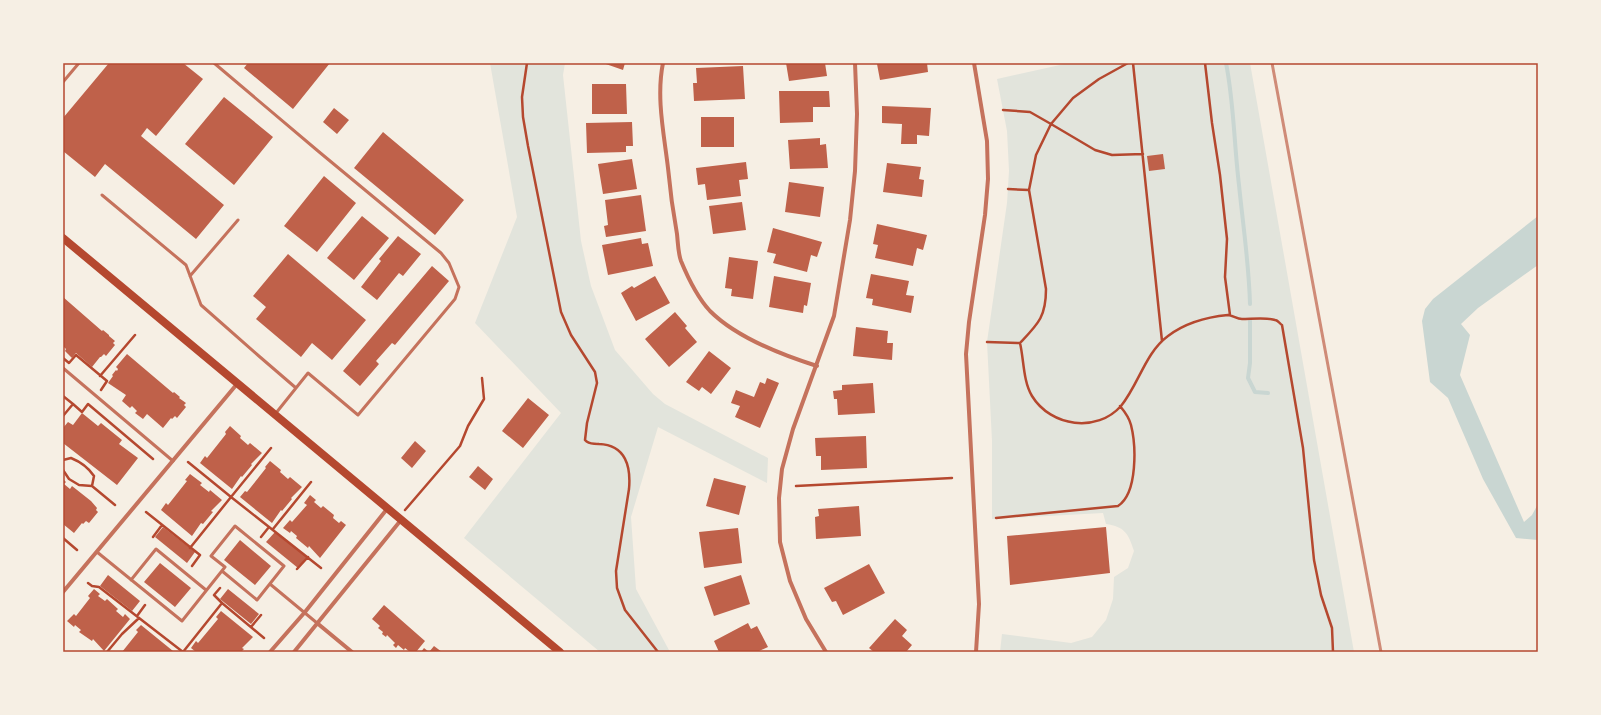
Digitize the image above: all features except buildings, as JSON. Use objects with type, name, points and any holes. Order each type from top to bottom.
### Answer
[{"type":"main road","points":[[63,238],[560,652]]},
{"type":"street","points":[[663,63],[660,80],[663,127],[672,206],[681,260],[694,288],[710,310],[729,326],[756,342],[789,357],[817,366]]},
{"type":"street","points":[[826,652],[806,619],[790,581],[780,542],[779,498],[782,469],[793,429],[834,316],[850,220],[855,171],[857,114],[855,63]]},
{"type":"street","points":[[974,63],[987,141],[988,179],[985,215],[969,322],[966,354],[979,604],[976,652]]},
{"type":"street","points":[[63,592],[237,384]]},
{"type":"street","points":[[270,652],[305,612],[387,509]]},
{"type":"street","points":[[294,652],[400,519]]},
{"type":"street","points":[[317,623],[352,652]]},
{"type":"lane","points":[[63,82],[79,63]]},
{"type":"lane","points":[[214,63],[441,253],[449,263],[459,287],[455,299],[358,415],[308,374],[275,415]]},
{"type":"lane","points":[[102,195],[186,266],[201,305],[296,388]]},
{"type":"lane","points":[[190,276],[238,220]]},
{"type":"lane","points":[[63,368],[172,461]]},
{"type":"lane","points":[[97,552],[182,621],[225,567],[211,556],[235,526],[284,566],[257,600],[222,571]]},
{"type":"lane","points":[[131,580],[156,549],[206,590]]},
{"type":"lane","points":[[270,584],[317,623]]},
{"type":"path","points":[[527,63],[522,97],[523,117],[562,312],[571,335],[595,372],[597,383],[587,423],[585,440],[592,444],[608,445],[622,452],[629,467],[629,489],[616,571],[617,588],[625,610],[658,652]]},
{"type":"path","points":[[1020,343],[1042,318],[1046,304],[1046,289],[1029,190],[1036,155],[1052,124],[1073,98],[1100,79],[1128,63]]},
{"type":"path","points":[[1133,63],[1162,341]]},
{"type":"path","points":[[1205,63],[1227,239],[1225,277],[1230,315]]},
{"type":"path","points":[[1003,110],[1030,112],[1095,150],[1112,155],[1143,154]]},
{"type":"path","points":[[1008,189],[1029,190]]},
{"type":"path","points":[[1020,343],[1027,383],[1032,396],[1049,414],[1061,421],[1083,424],[1099,421],[1111,414],[1120,406],[1129,395],[1150,358],[1162,341],[1174,332],[1196,321],[1230,315],[1237,319],[1276,320],[1282,325],[1303,448],[1314,560],[1321,595],[1332,628],[1333,652]]},
{"type":"path","points":[[100,376],[135,335]]},
{"type":"path","points":[[987,342],[1020,343]]},
{"type":"path","points":[[63,358],[69,363],[76,355],[107,381],[100,389],[105,393]]},
{"type":"path","points":[[400,519],[460,446],[468,426],[484,399],[482,378]]},
{"type":"path","points":[[63,396],[82,412],[88,404],[153,459]]},
{"type":"path","points":[[63,416],[73,404]]},
{"type":"path","points":[[996,518],[1121,505],[1131,484],[1135,455],[1131,425],[1128,416],[1120,406]]},
{"type":"path","points":[[190,548],[271,448]]},
{"type":"path","points":[[63,461],[71,458],[89,468],[94,476],[92,486]]},
{"type":"path","points":[[188,462],[321,568]]},
{"type":"path","points":[[63,470],[69,479],[79,485],[92,486],[115,505]]},
{"type":"path","points":[[796,486],[952,478]]},
{"type":"path","points":[[273,529],[312,482]]},
{"type":"path","points":[[146,512],[200,555],[192,566]]},
{"type":"path","points":[[153,536],[162,525]]},
{"type":"path","points":[[261,537],[269,527]]},
{"type":"path","points":[[63,538],[77,550]]},
{"type":"path","points":[[298,569],[308,557]]},
{"type":"path","points":[[88,583],[92,586],[99,587],[131,613],[184,652],[222,603]]},
{"type":"path","points":[[221,586],[214,595],[264,638]]},
{"type":"path","points":[[107,652],[138,617],[144,605]]},
{"type":"path","points":[[251,627],[260,615]]},
{"type":"shaded area","points":[[490,63],[565,63],[563,75],[581,241],[591,286],[615,350],[653,394],[665,404],[768,458],[767,483],[658,427],[631,517],[636,589],[670,652],[600,652],[464,538],[561,413],[475,323],[517,217]]},
{"type":"shaded area","points":[[1069,63],[1250,63],[1354,652],[1000,652],[1002,634],[1071,643],[1092,637],[1106,620],[1113,599],[1114,577],[1128,568],[1134,551],[1128,535],[1118,527],[1106,524],[1103,513],[992,519],[992,441],[987,342],[1007,203],[1009,171],[1007,131],[997,79]]},
{"type":"shaded area","points":[[1538,216],[1538,265],[1478,308],[1461,324],[1470,335],[1460,375],[1524,522],[1532,515],[1538,504],[1538,540],[1516,538],[1483,479],[1448,398],[1430,382],[1422,321],[1425,309],[1433,299]]},
{"type":"waterway","points":[[1226,63],[1232,108],[1250,304]]},
{"type":"waterway","points":[[1250,321],[1250,363],[1248,378],[1255,392],[1268,393]]},
{"type":"railway","points":[[1272,63],[1381,652]]}]
